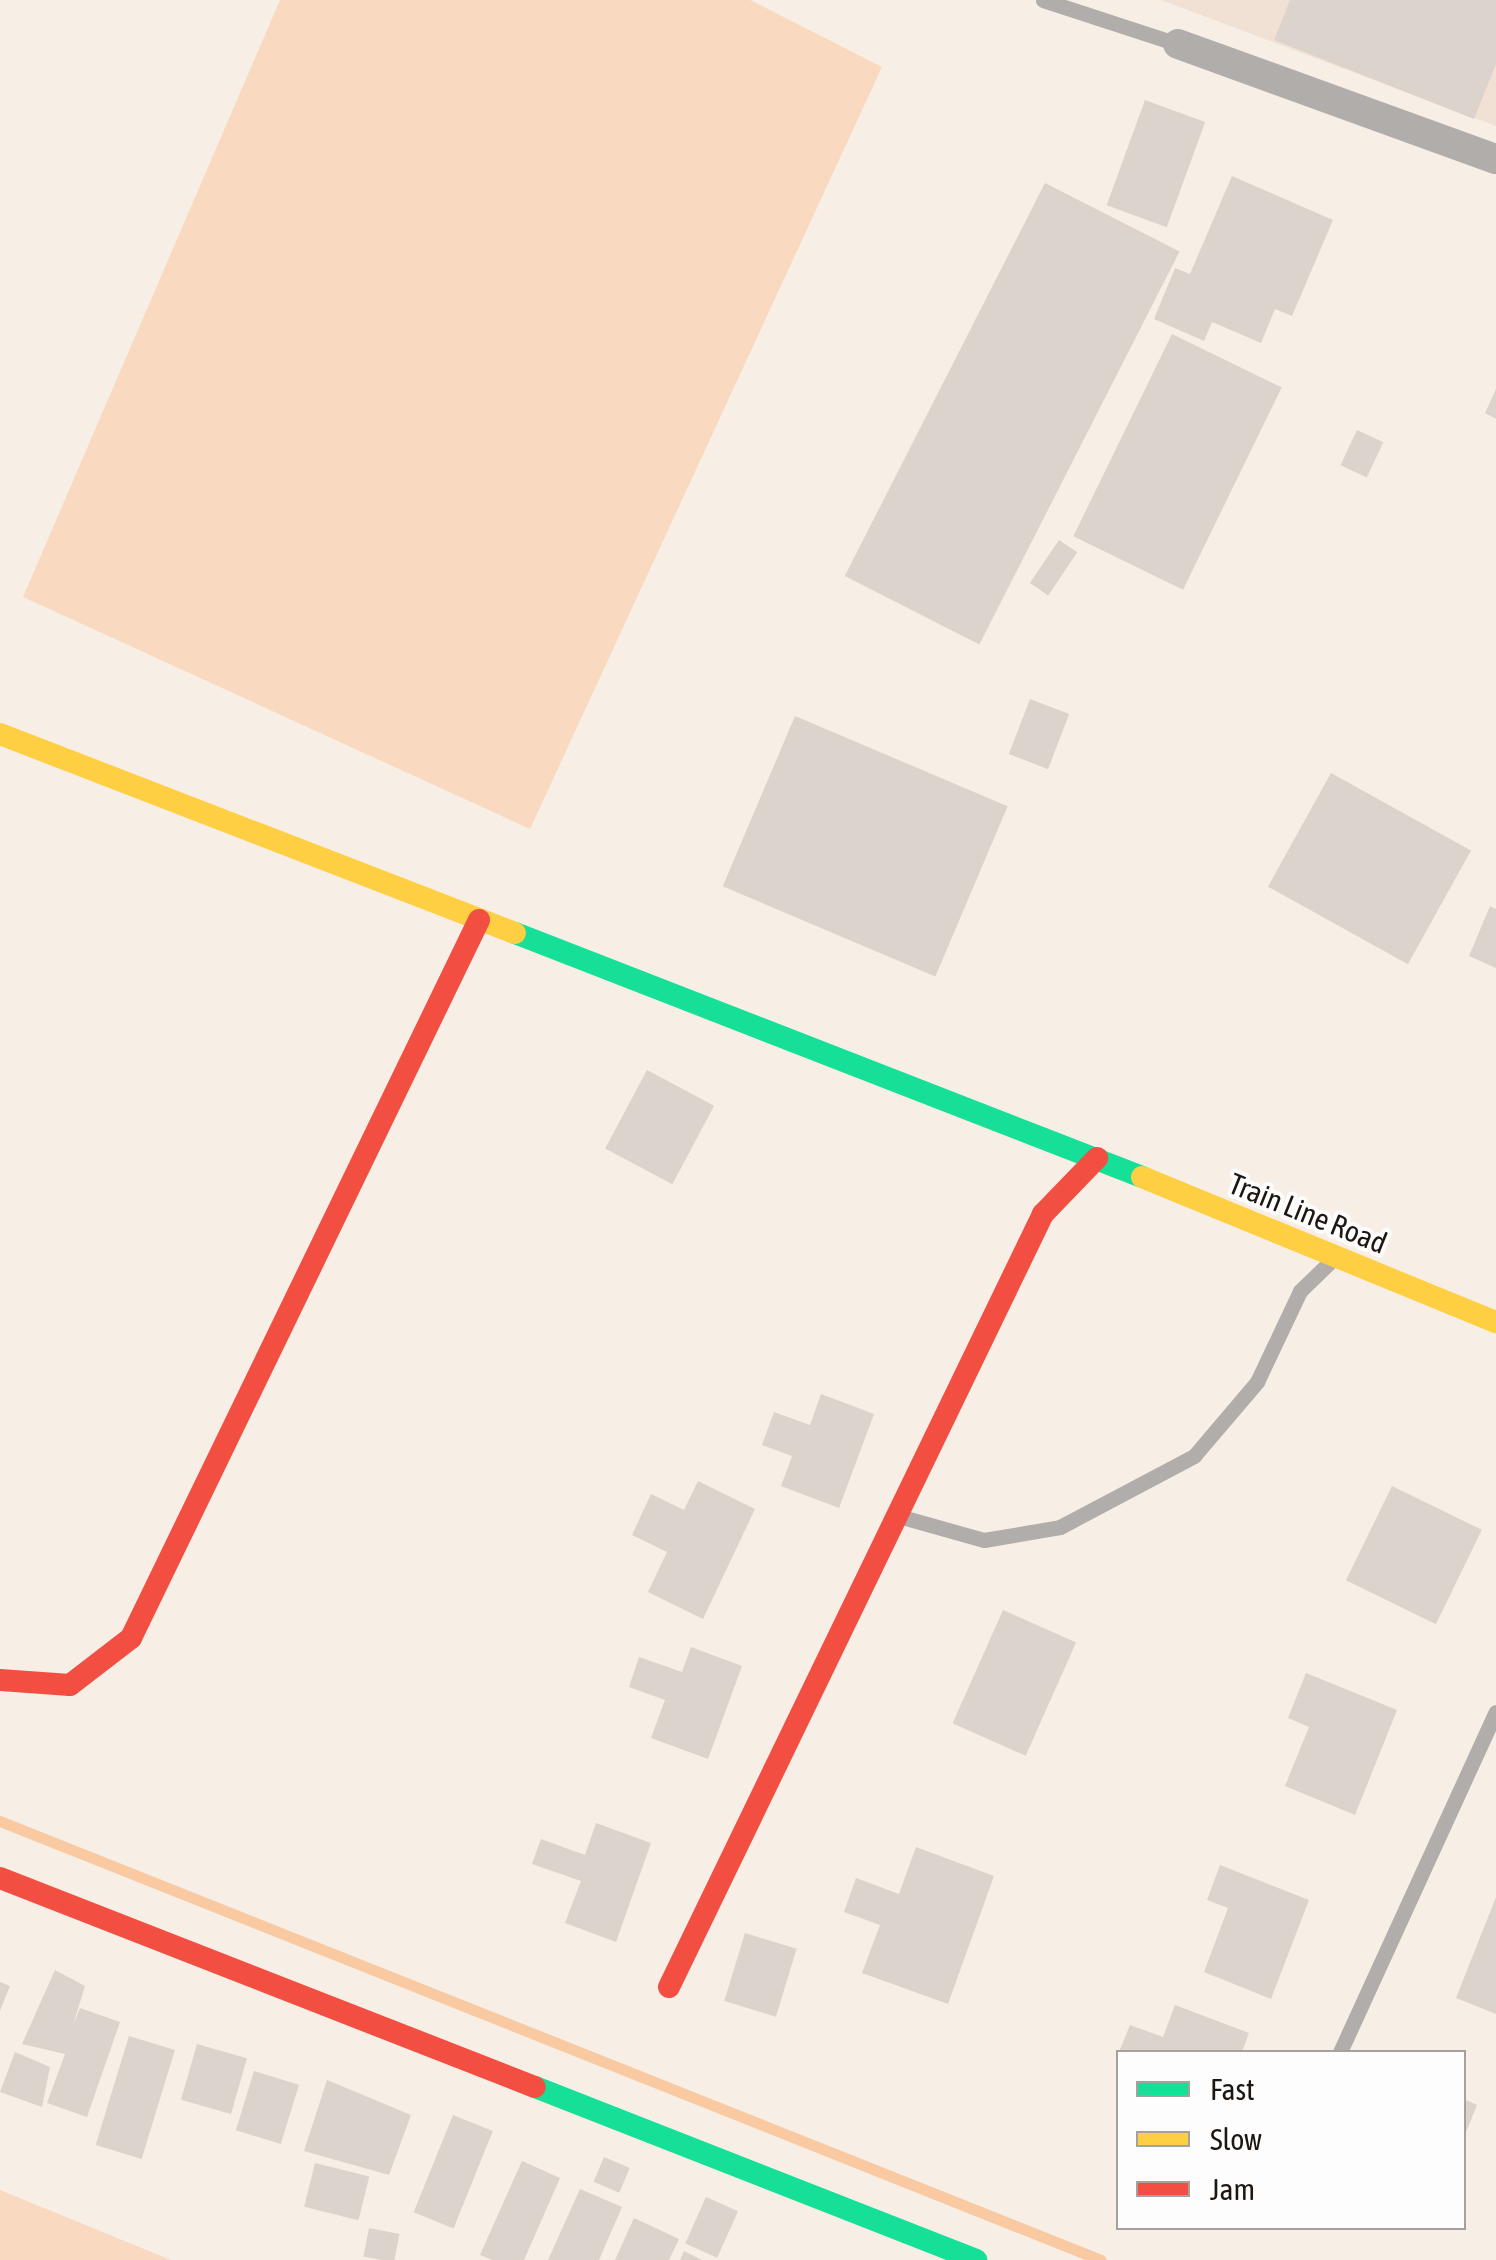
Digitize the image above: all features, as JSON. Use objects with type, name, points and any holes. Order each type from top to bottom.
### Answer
[{"type":"street","points":[[1178,44],[1496,159]]},
{"type":"street","name":"Train Line Road","points":[[0,734],[1097,1158],[1496,1322]]},
{"type":"street","points":[[0,1680],[70,1684],[131,1638],[479,920]]},
{"type":"street","points":[[670,1987],[1042,1214],[1097,1158]]},
{"type":"street","points":[[0,1878],[976,2260]]},
{"type":"lane","points":[[1045,1],[1178,44]]},
{"type":"lane","points":[[896,1516],[984,1540],[1060,1528],[1194,1456],[1257,1382],[1300,1290],[1336,1257]]},
{"type":"lane","points":[[1341,2050],[1496,1712]]},
{"type":"shaded area","points":[[280,0],[750,0],[882,67],[530,829],[23,597]]},
{"type":"shaded area","points":[[1161,0],[1496,0],[1496,126]]},
{"type":"shaded area","points":[[0,2190],[171,2260],[0,2260]]},
{"type":"building","points":[[1290,0],[1496,0],[1496,64],[1474,119],[1274,40]]},
{"type":"building","points":[[1145,100],[1205,122],[1167,227],[1107,205]]},
{"type":"building","points":[[1232,176],[1333,220],[1292,316],[1275,309],[1261,343],[1212,322],[1204,341],[1154,319],[1175,268],[1190,274]]},
{"type":"building","points":[[1045,183],[1180,252],[979,644],[845,576]]},
{"type":"building","points":[[1172,334],[1282,387],[1183,590],[1073,536]]},
{"type":"building","points":[[1496,389],[1496,419],[1485,413]]},
{"type":"building","points":[[1357,430],[1383,442],[1367,478],[1341,465]]},
{"type":"building","points":[[1059,540],[1077,552],[1048,595],[1030,583]]},
{"type":"building","points":[[1030,699],[1069,714],[1048,769],[1009,754]]},
{"type":"building","points":[[795,716],[1008,806],[935,977],[723,886]]},
{"type":"building","points":[[1331,773],[1471,851],[1408,964],[1268,887]]},
{"type":"building","points":[[1490,906],[1496,909],[1496,968],[1469,956]]},
{"type":"building","points":[[647,1070],[714,1106],[672,1184],[605,1149]]},
{"type":"building","points":[[821,1394],[874,1414],[839,1508],[781,1486],[792,1456],[762,1445],[774,1412],[810,1425]]},
{"type":"building","points":[[698,1481],[755,1509],[703,1619],[648,1592],[667,1552],[632,1535],[651,1494],[684,1510]]},
{"type":"building","points":[[1392,1486],[1482,1530],[1436,1624],[1346,1580]]},
{"type":"building","points":[[1003,1610],[1076,1643],[1026,1756],[953,1723]]},
{"type":"building","points":[[691,1647],[742,1666],[708,1759],[651,1738],[665,1700],[629,1687],[639,1657],[682,1672]]},
{"type":"building","points":[[1306,1673],[1397,1710],[1355,1815],[1285,1786],[1309,1727],[1288,1718]]},
{"type":"building","points":[[596,1823],[651,1843],[616,1942],[565,1923],[581,1881],[532,1864],[541,1839],[585,1855]]},
{"type":"building","points":[[916,1847],[994,1876],[948,2004],[862,1973],[880,1925],[844,1912],[856,1878],[899,1894]]},
{"type":"building","points":[[1220,1865],[1309,1900],[1271,1999],[1204,1972],[1228,1908],[1207,1900]]},
{"type":"building","points":[[1496,1897],[1496,2014],[1456,1998]]},
{"type":"building","points":[[745,1933],[797,1949],[776,2017],[724,2001]]},
{"type":"building","points":[[55,1970],[85,1986],[73,2025],[80,2008],[120,2022],[87,2117],[47,2103],[65,2054],[22,2044]]},
{"type":"building","points":[[0,1982],[10,1986],[0,2011]]},
{"type":"building","points":[[1175,2005],[1249,2033],[1243,2050],[1120,2050],[1130,2025],[1163,2037]]},
{"type":"building","points":[[129,2036],[175,2050],[142,2159],[96,2145]]},
{"type":"building","points":[[197,2044],[247,2058],[231,2114],[181,2100]]},
{"type":"building","points":[[15,2052],[50,2067],[42,2107],[0,2092]]},
{"type":"building","points":[[254,2071],[299,2085],[281,2144],[236,2130]]},
{"type":"building","points":[[327,2080],[411,2115],[389,2175],[304,2151]]},
{"type":"building","points":[[1466,2100],[1477,2105],[1466,2132]]},
{"type":"building","points":[[453,2115],[493,2131],[454,2228],[414,2212]]},
{"type":"building","points":[[604,2157],[630,2168],[619,2193],[593,2182]]},
{"type":"building","points":[[522,2161],[560,2178],[524,2260],[492,2260],[480,2255]]},
{"type":"building","points":[[315,2163],[369,2177],[358,2220],[304,2207]]},
{"type":"building","points":[[580,2189],[622,2207],[599,2260],[548,2260]]},
{"type":"building","points":[[706,2197],[738,2211],[717,2258],[685,2244]]},
{"type":"building","points":[[634,2218],[679,2239],[669,2260],[615,2260]]},
{"type":"building","points":[[369,2228],[399,2234],[394,2260],[363,2256]]},
{"type":"building","points":[[684,2251],[702,2260],[680,2260]]},
{"type":"waterway","points":[[0,1821],[1101,2260]]},
{"type":"traffic: fast","points":[[515,933],[1142,1177]]},
{"type":"traffic: fast","points":[[535,2087],[976,2260]]},
{"type":"traffic: slow","points":[[0,734],[515,933]]},
{"type":"traffic: slow","points":[[1142,1177],[1496,1322]]},
{"type":"traffic: jam","points":[[0,1680],[70,1685],[131,1638],[479,920]]},
{"type":"traffic: jam","points":[[669,1987],[1043,1214],[1097,1158]]},
{"type":"traffic: jam","points":[[0,1878],[535,2087]]}]
